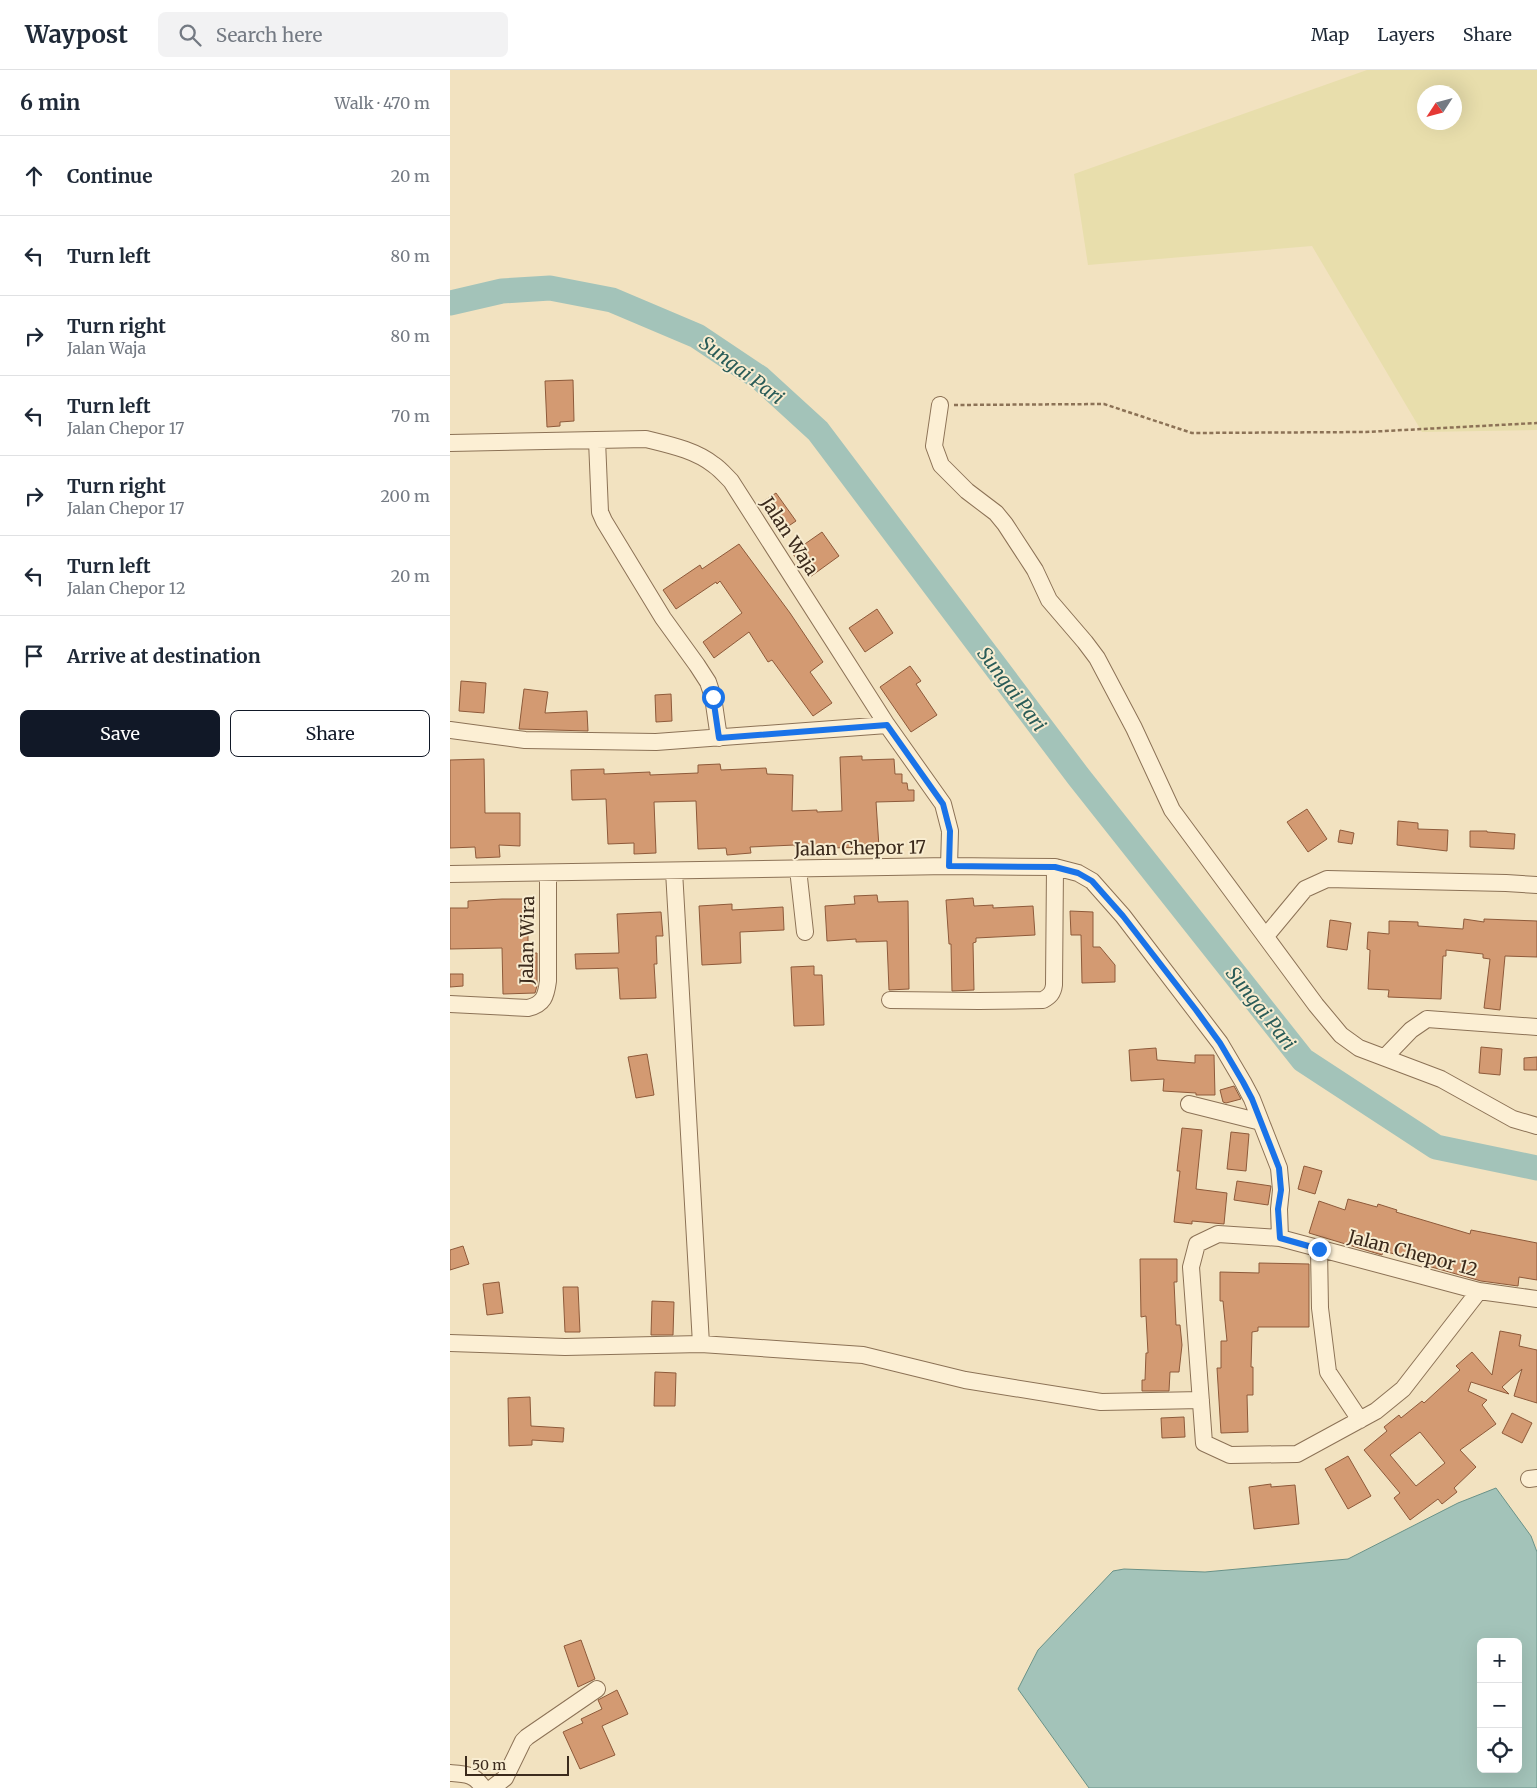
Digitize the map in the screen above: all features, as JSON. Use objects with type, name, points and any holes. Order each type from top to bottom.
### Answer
[{"type":"street","points":[[940,405],[934,446],[941,465],[967,491],[996,513],[1005,524],[1035,570],[1049,600],[1097,658],[1134,728],[1172,810],[1316,1006],[1341,1035],[1359,1048],[1441,1079],[1513,1119],[1537,1126]]},
{"type":"street","name":"Jalan Waja","points":[[450,443],[646,439],[695,454],[714,465],[732,482],[887,725],[943,804],[950,831],[949,866]]},
{"type":"street","points":[[597,440],[599,501],[604,521],[663,618],[708,682],[713,697],[719,738]]},
{"type":"street","points":[[450,730],[525,740],[656,742],[887,725]]},
{"type":"street","name":"Jalan Chepor 17","points":[[450,874],[949,866],[1055,867],[1078,873],[1092,881],[1123,916],[1220,1043],[1243,1082],[1276,1158],[1280,1176],[1278,1209],[1280,1238]]},
{"type":"street","points":[[890,1000],[1043,1000],[1050,995],[1054,985],[1055,867]]},
{"type":"street","points":[[798,869],[805,932]]},
{"type":"street","points":[[674,871],[701,1344]]},
{"type":"street","name":"Jalan Wira","points":[[450,1004],[528,1008],[544,1000],[548,981],[548,873]]},
{"type":"street","points":[[1266,936],[1305,889],[1327,879],[1506,883],[1537,886]]},
{"type":"street","points":[[1385,1057],[1411,1030],[1426,1019],[1537,1027]]},
{"type":"street","points":[[1189,1104],[1261,1122]]},
{"type":"street","name":"Jalan Chepor 12","points":[[1360,1420],[1297,1454],[1230,1455],[1204,1443],[1191,1267],[1198,1244],[1218,1234],[1280,1238],[1479,1291],[1537,1299]]},
{"type":"street","points":[[1319,1249],[1320,1308],[1328,1372],[1360,1420],[1376,1411],[1403,1389],[1479,1291]]},
{"type":"street","points":[[450,1343],[565,1347],[701,1344],[863,1355],[965,1380],[1101,1402],[1201,1400]]},
{"type":"street","points":[[492,1788],[505,1778],[527,1736],[597,1689]]},
{"type":"street","points":[[450,1773],[468,1774],[475,1777],[483,1788]]},
{"type":"path","points":[[940,405],[1104,404],[1192,433],[1366,432],[1537,423]]},
{"type":"shaded area","points":[[1367,70],[1537,70],[1537,430],[1422,432],[1312,246],[1088,265],[1074,174]]},
{"type":"water","points":[[1496,1488],[1531,1536],[1537,1552],[1537,1788],[1089,1788],[1018,1689],[1038,1650],[1113,1571],[1124,1569],[1205,1572],[1348,1559],[1458,1503]]},
{"type":"building","points":[[573,380],[574,421],[560,422],[560,426],[547,427],[545,381]]},
{"type":"building","points":[[776,493],[796,521],[781,531],[761,503]]},
{"type":"building","points":[[822,532],[839,556],[810,577],[792,553]]},
{"type":"building","points":[[739,544],[790,613],[823,662],[810,672],[832,703],[813,716],[772,660],[768,662],[749,632],[714,658],[703,642],[742,613],[720,581],[676,609],[663,590],[700,565],[702,569]]},
{"type":"building","points":[[877,609],[893,633],[865,652],[849,628]]},
{"type":"building","points":[[910,666],[921,681],[916,684],[937,715],[911,732],[880,687]]},
{"type":"building","points":[[461,681],[486,683],[484,713],[459,711]]},
{"type":"building","points":[[524,689],[548,692],[545,713],[587,711],[588,731],[519,729]]},
{"type":"building","points":[[671,694],[672,721],[656,722],[655,695]]},
{"type":"building","points":[[862,756],[862,760],[894,759],[895,774],[902,774],[902,783],[907,783],[908,790],[914,790],[914,801],[876,802],[879,847],[826,848],[826,846],[795,847],[795,845],[750,847],[751,853],[727,855],[726,848],[698,849],[696,801],[654,802],[656,853],[634,854],[634,843],[608,844],[606,799],[572,800],[571,770],[604,769],[604,774],[650,772],[650,775],[698,773],[698,765],[720,764],[721,770],[766,768],[767,774],[793,775],[792,811],[842,811],[840,757]]},
{"type":"building","points":[[484,759],[485,813],[520,813],[520,846],[499,845],[500,857],[476,858],[475,847],[450,848],[450,760]]},
{"type":"building","points":[[1307,809],[1327,839],[1308,852],[1287,822]]},
{"type":"building","points":[[1398,821],[1418,823],[1418,829],[1448,830],[1447,851],[1397,845]]},
{"type":"building","points":[[1340,830],[1354,833],[1352,844],[1338,842]]},
{"type":"building","points":[[1470,831],[1515,834],[1514,849],[1470,847]]},
{"type":"building","points":[[877,895],[878,902],[908,901],[909,989],[889,990],[887,941],[856,942],[856,939],[827,941],[825,906],[855,904],[854,896]]},
{"type":"building","points":[[973,898],[974,906],[993,905],[993,908],[1033,906],[1035,935],[976,938],[976,942],[973,943],[974,990],[952,991],[951,944],[949,944],[946,900]]},
{"type":"building","points":[[528,899],[528,953],[537,953],[537,986],[535,993],[503,994],[502,948],[450,949],[450,908],[468,908],[468,901]]},
{"type":"building","points":[[732,904],[732,910],[783,907],[784,930],[740,932],[741,963],[702,965],[699,906]]},
{"type":"building","points":[[1070,911],[1093,912],[1093,947],[1100,947],[1115,965],[1115,982],[1082,983],[1081,935],[1071,935]]},
{"type":"building","points":[[661,912],[663,936],[656,936],[657,964],[654,964],[656,998],[620,999],[618,968],[576,969],[575,954],[619,953],[617,914]]},
{"type":"building","points":[[1464,919],[1484,922],[1484,919],[1537,921],[1537,957],[1505,956],[1500,1010],[1484,1008],[1490,959],[1483,958],[1483,954],[1446,950],[1446,956],[1443,956],[1441,999],[1388,997],[1389,990],[1368,989],[1370,950],[1367,949],[1368,932],[1389,934],[1389,921],[1418,922],[1418,926],[1463,929]]},
{"type":"building","points":[[1330,920],[1351,923],[1347,950],[1327,947]]},
{"type":"building","points":[[814,966],[814,975],[822,975],[824,1025],[794,1026],[791,967]]},
{"type":"building","points":[[450,974],[463,974],[463,986],[450,987]]},
{"type":"building","points":[[1481,1047],[1502,1049],[1500,1075],[1479,1073]]},
{"type":"building","points":[[1156,1048],[1157,1060],[1195,1063],[1195,1055],[1214,1055],[1215,1095],[1163,1091],[1164,1079],[1131,1081],[1129,1050]]},
{"type":"building","points":[[647,1054],[654,1095],[636,1098],[628,1057]]},
{"type":"building","points":[[1537,1057],[1537,1070],[1524,1070],[1524,1058]]},
{"type":"building","points":[[1234,1086],[1241,1099],[1223,1102],[1220,1090]]},
{"type":"building","points":[[1182,1128],[1202,1130],[1196,1189],[1227,1193],[1224,1224],[1192,1221],[1192,1224],[1174,1222],[1180,1171],[1177,1171]]},
{"type":"building","points":[[1231,1132],[1249,1134],[1246,1171],[1227,1169]]},
{"type":"building","points":[[1304,1166],[1322,1171],[1315,1194],[1298,1189]]},
{"type":"building","points":[[1237,1181],[1271,1186],[1268,1205],[1234,1200]]},
{"type":"building","points":[[1348,1199],[1377,1207],[1378,1204],[1397,1210],[1396,1212],[1470,1234],[1471,1230],[1537,1243],[1537,1280],[1519,1277],[1518,1286],[1481,1281],[1428,1266],[1429,1263],[1383,1251],[1382,1255],[1309,1233],[1319,1201],[1345,1210]]},
{"type":"building","points":[[463,1246],[469,1264],[450,1270],[450,1250]]},
{"type":"building","points":[[1140,1259],[1177,1259],[1177,1282],[1174,1282],[1176,1325],[1180,1325],[1182,1345],[1179,1372],[1170,1372],[1169,1391],[1142,1391],[1142,1380],[1145,1380],[1146,1353],[1148,1353],[1146,1316],[1141,1317]]},
{"type":"building","points":[[1259,1263],[1309,1264],[1309,1327],[1258,1327],[1258,1331],[1252,1332],[1251,1367],[1253,1367],[1253,1395],[1247,1395],[1248,1432],[1221,1433],[1217,1368],[1221,1368],[1221,1341],[1227,1341],[1223,1301],[1220,1301],[1220,1272],[1259,1273]]},
{"type":"building","points":[[499,1282],[503,1313],[487,1315],[483,1284]]},
{"type":"building","points":[[563,1287],[578,1287],[580,1332],[565,1332]]},
{"type":"building","points":[[652,1301],[674,1302],[673,1335],[651,1335]]},
{"type":"building","points":[[1500,1331],[1521,1335],[1519,1346],[1537,1350],[1537,1403],[1514,1396],[1522,1369],[1502,1387],[1509,1394],[1471,1382],[1468,1391],[1487,1400],[1482,1405],[1496,1424],[1460,1450],[1476,1467],[1454,1488],[1457,1492],[1442,1504],[1438,1499],[1410,1520],[1394,1498],[1400,1493],[1364,1450],[1387,1431],[1384,1427],[1399,1415],[1401,1418],[1422,1401],[1424,1403],[1460,1370],[1456,1366],[1472,1352],[1492,1375]],"holes":[[[1420,1432],[1445,1463],[1416,1486],[1390,1455]]]},
{"type":"building","points":[[655,1372],[676,1373],[675,1406],[654,1406]]},
{"type":"building","points":[[530,1397],[531,1426],[564,1428],[563,1442],[532,1440],[532,1445],[509,1446],[508,1398]]},
{"type":"building","points":[[1512,1413],[1532,1423],[1522,1443],[1502,1433]]},
{"type":"building","points":[[1184,1417],[1185,1437],[1162,1438],[1161,1418]]},
{"type":"building","points":[[1348,1456],[1371,1496],[1348,1509],[1325,1469]]},
{"type":"building","points":[[1271,1484],[1271,1487],[1295,1485],[1299,1524],[1254,1529],[1249,1487]]},
{"type":"building","points":[[581,1640],[595,1679],[578,1687],[564,1646]]},
{"type":"building","points":[[617,1690],[628,1714],[602,1726],[615,1755],[580,1769],[563,1732],[583,1723],[581,1719],[602,1709],[598,1700]]},
{"type":"waterway","name":"Sungai Pari","points":[[450,303],[502,291],[550,288],[612,300],[697,336],[760,378],[818,431],[1078,776],[1303,1060],[1436,1147],[1537,1168]]},
{"type":"route","points":[[713,697],[719,738],[887,725],[943,804],[950,831],[949,866],[1055,867],[1068,869],[1092,881],[1123,916],[1196,1010],[1220,1043],[1252,1099],[1279,1168],[1281,1190],[1278,1209],[1280,1238],[1319,1249]]}]
